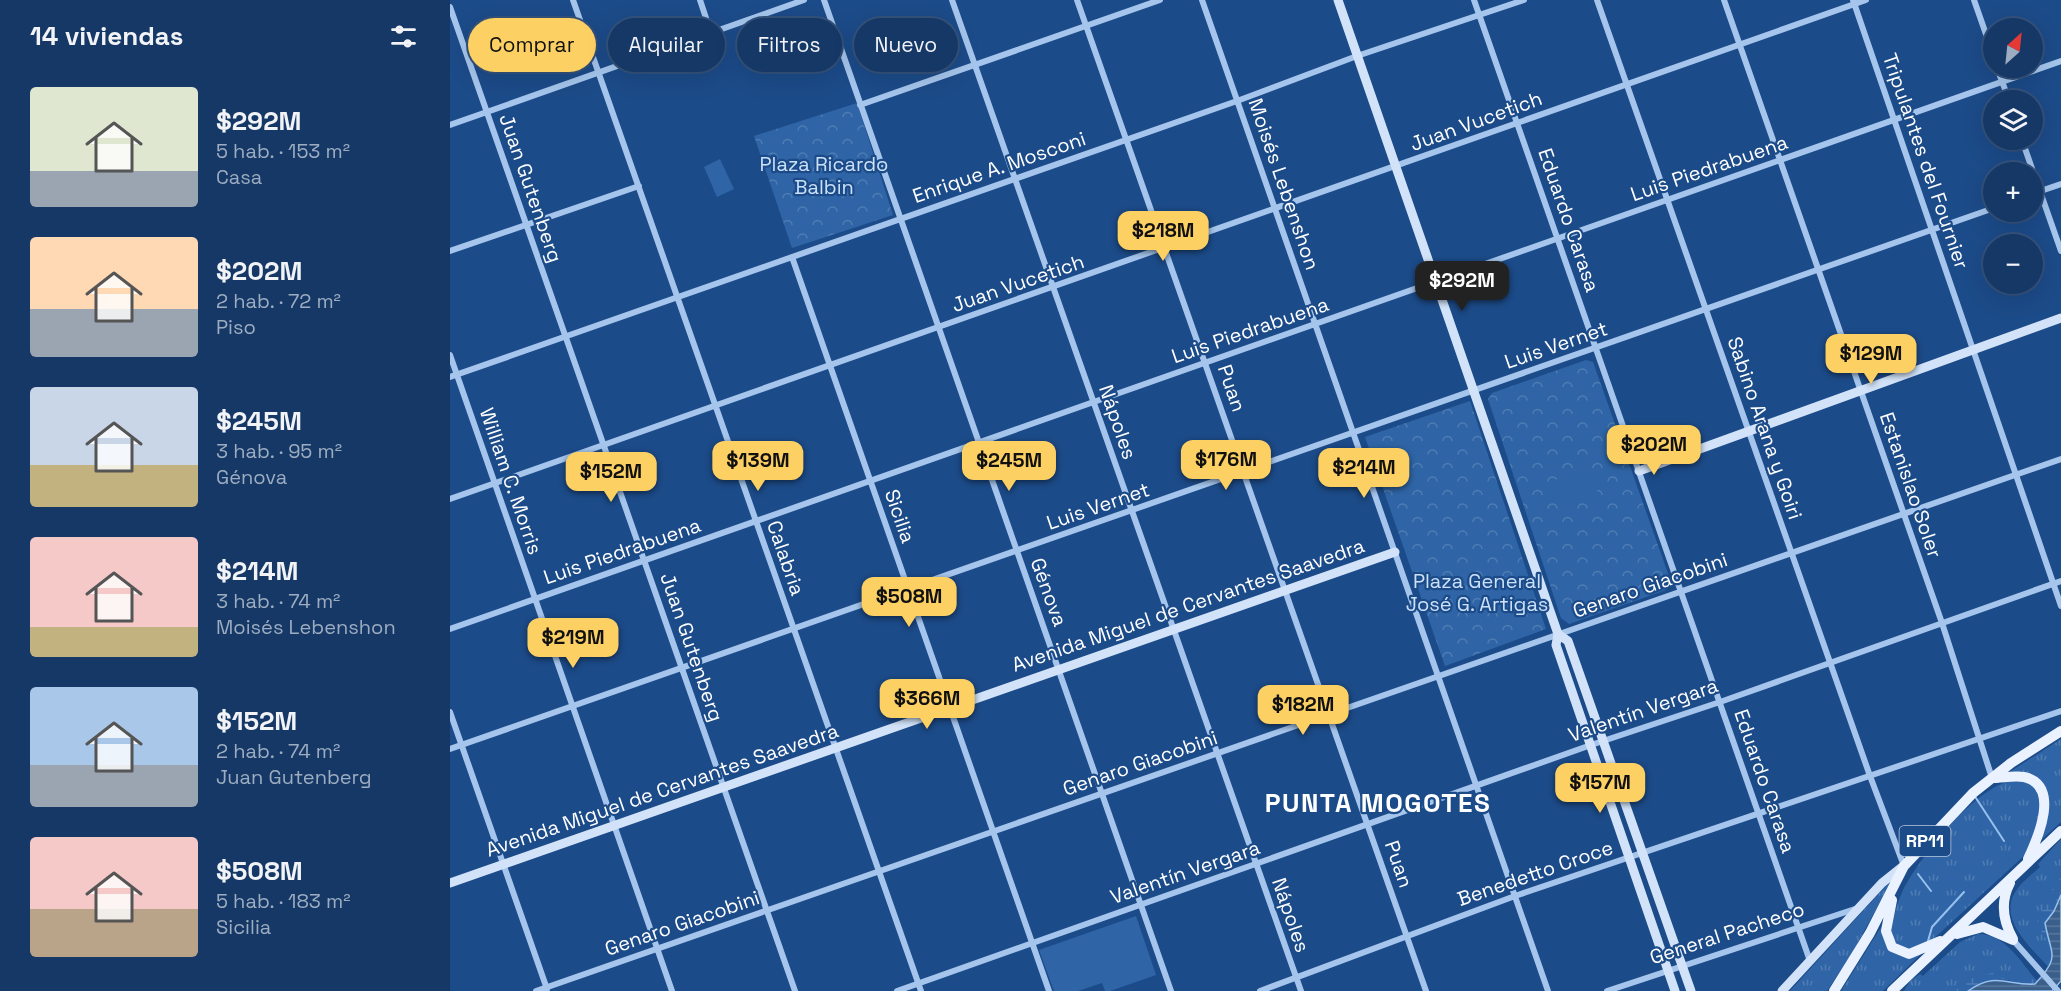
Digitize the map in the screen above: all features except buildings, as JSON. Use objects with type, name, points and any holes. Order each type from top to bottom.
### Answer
[{"type":"main road","points":[[1338,0],[1558,634],[1556,645],[1675,991]]},
{"type":"main road","points":[[1639,471],[1974,352],[2061,318]]},
{"type":"main road","name":"Avenida Miguel de Cervantes Saavedra","points":[[450,883],[1395,552]]},
{"type":"main road","points":[[1558,634],[1568,641],[1691,991]]},
{"type":"main road","name":"RP11","points":[[1834,991],[1893,891],[1904,866],[1954,811],[1992,778],[2061,731]]},
{"type":"main road","points":[[1992,778],[2026,778],[2034,782],[2043,795],[2045,812],[2042,827],[2026,864]]},
{"type":"main road","points":[[1892,991],[2061,831]]},
{"type":"main road","points":[[1782,991],[1882,883],[1904,866]]},
{"type":"main road","points":[[2013,940],[2006,924],[2004,903],[2006,890],[2016,874]]},
{"type":"main road","points":[[1893,891],[1886,931],[1892,947],[1909,954],[1970,928],[1983,927],[2013,940]]},
{"type":"street","name":"Calabria","points":[[573,0],[921,991]]},
{"type":"street","points":[[700,0],[706,18]]},
{"type":"street","points":[[725,28],[804,0]]},
{"type":"street","name":"Génova","points":[[824,0],[1171,991]]},
{"type":"street","name":"Nápoles","points":[[952,0],[1301,991]]},
{"type":"street","name":"Puan","points":[[1077,0],[1426,991]]},
{"type":"street","points":[[860,105],[1160,0]]},
{"type":"street","name":"Moisés Lebenshon","points":[[1202,0],[1548,991]]},
{"type":"street","name":"Eduardo Carasa","points":[[1474,0],[1810,961]]},
{"type":"street","name":"Enrique A. Mosconi","points":[[453,376],[1237,101],[1357,56],[1524,0]]},
{"type":"street","name":"Sabino Arana y Goiri","points":[[1597,0],[1870,776],[1904,866]]},
{"type":"street","name":"Estanislao Soler","points":[[1724,0],[1942,623],[1981,737],[1992,778]]},
{"type":"street","name":"Juan Vucetich","points":[[450,499],[1165,249],[1739,45],[1853,2],[1866,0]]},
{"type":"street","points":[[1974,0],[1983,26]]},
{"type":"street","name":"Tripulantes del Fournier","points":[[1853,2],[2061,606]]},
{"type":"street","name":"Juan Gutenberg","points":[[450,7],[795,991]]},
{"type":"street","name":"Luis Piedrabuena","points":[[450,629],[2061,61]]},
{"type":"street","points":[[450,125],[608,69]]},
{"type":"street","points":[[2001,78],[2005,90]]},
{"type":"street","points":[[2043,190],[2061,184]]},
{"type":"street","points":[[450,251],[639,186]]},
{"type":"street","points":[[2043,200],[2061,251]]},
{"type":"street","name":"Luis Vernet","points":[[450,748],[794,630],[1983,212]]},
{"type":"street","name":"Sicilia","points":[[792,257],[1049,991]]},
{"type":"street","name":"William C. Morris","points":[[450,355],[453,376],[495,483],[672,991]]},
{"type":"street","name":"Genaro Giacobini","points":[[536,991],[2061,459]]},
{"type":"street","name":"Valentín Vergara","points":[[897,991],[2061,581]]},
{"type":"street","name":"Benedetto Croce","points":[[1260,991],[1515,896],[1760,815],[2061,711]]},
{"type":"street","points":[[450,712],[547,989]]},
{"type":"street","name":"General Pacheco","points":[[1607,991],[1859,908]]},
{"type":"street","points":[[2013,940],[2057,990]]},
{"type":"green space","name":"Plaza Ricardo Balbin","points":[[857,103],[893,215],[792,248],[754,136]]},
{"type":"green space","points":[[720,159],[734,189],[717,197],[704,167]]},
{"type":"green space","points":[[1586,360],[1593,362],[1671,582],[1666,590],[1569,624],[1561,618],[1488,399],[1492,393]]},
{"type":"green space","name":"Plaza General José G. Artigas","points":[[1470,401],[1546,629],[1445,666],[1365,437]]},
{"type":"green space","points":[[1590,469],[1599,496],[1564,508],[1555,480]]},
{"type":"green space","points":[[2061,739],[2061,822],[2041,840],[2049,806],[2043,787],[2005,775]]},
{"type":"green space","points":[[2018,779],[2036,787],[2043,811],[2026,854],[1931,941],[1917,949],[1900,949],[1890,935],[1898,901],[1911,876],[1936,841],[1968,807],[1985,793]]},
{"type":"green space","points":[[2061,839],[2061,895],[2057,902],[2051,970],[2021,936],[2011,915],[2011,905],[2019,886],[2040,867],[2038,864]]},
{"type":"green space","points":[[1894,877],[1852,953],[1827,991],[1790,991]]},
{"type":"green space","points":[[2061,877],[2058,901],[2045,923],[2055,951],[2036,925]]},
{"type":"green space","points":[[1136,916],[1156,975],[1110,991],[1105,991],[1102,983],[1078,991],[1054,991],[1039,950]]},
{"type":"green space","points":[[1883,924],[1884,940],[1921,954],[1883,991],[1841,991]]},
{"type":"green space","points":[[1978,934],[1988,935],[2005,944],[2038,982],[2035,984],[2001,980],[1984,983],[1968,991],[1904,991],[1910,981],[1920,974],[1923,976],[1960,942]]},
{"type":"green space","points":[[1993,973],[2038,982],[2029,984],[1994,979],[1967,989],[1954,991],[1974,977]]},
{"type":"shaded area","points":[[2061,895],[2061,981],[2052,991],[1968,991],[1978,985],[1994,981],[2035,984],[2051,961],[2052,955],[2045,923],[2054,911]]},
{"type":"waterway","points":[[1974,795],[2004,841]]},
{"type":"waterway","points":[[1918,874],[1931,891]]},
{"type":"waterway","points":[[1928,941],[1932,927],[1964,892]]},
{"type":"district","name":"PUNTA MOGOTES","points":[[1378,803]]}]
